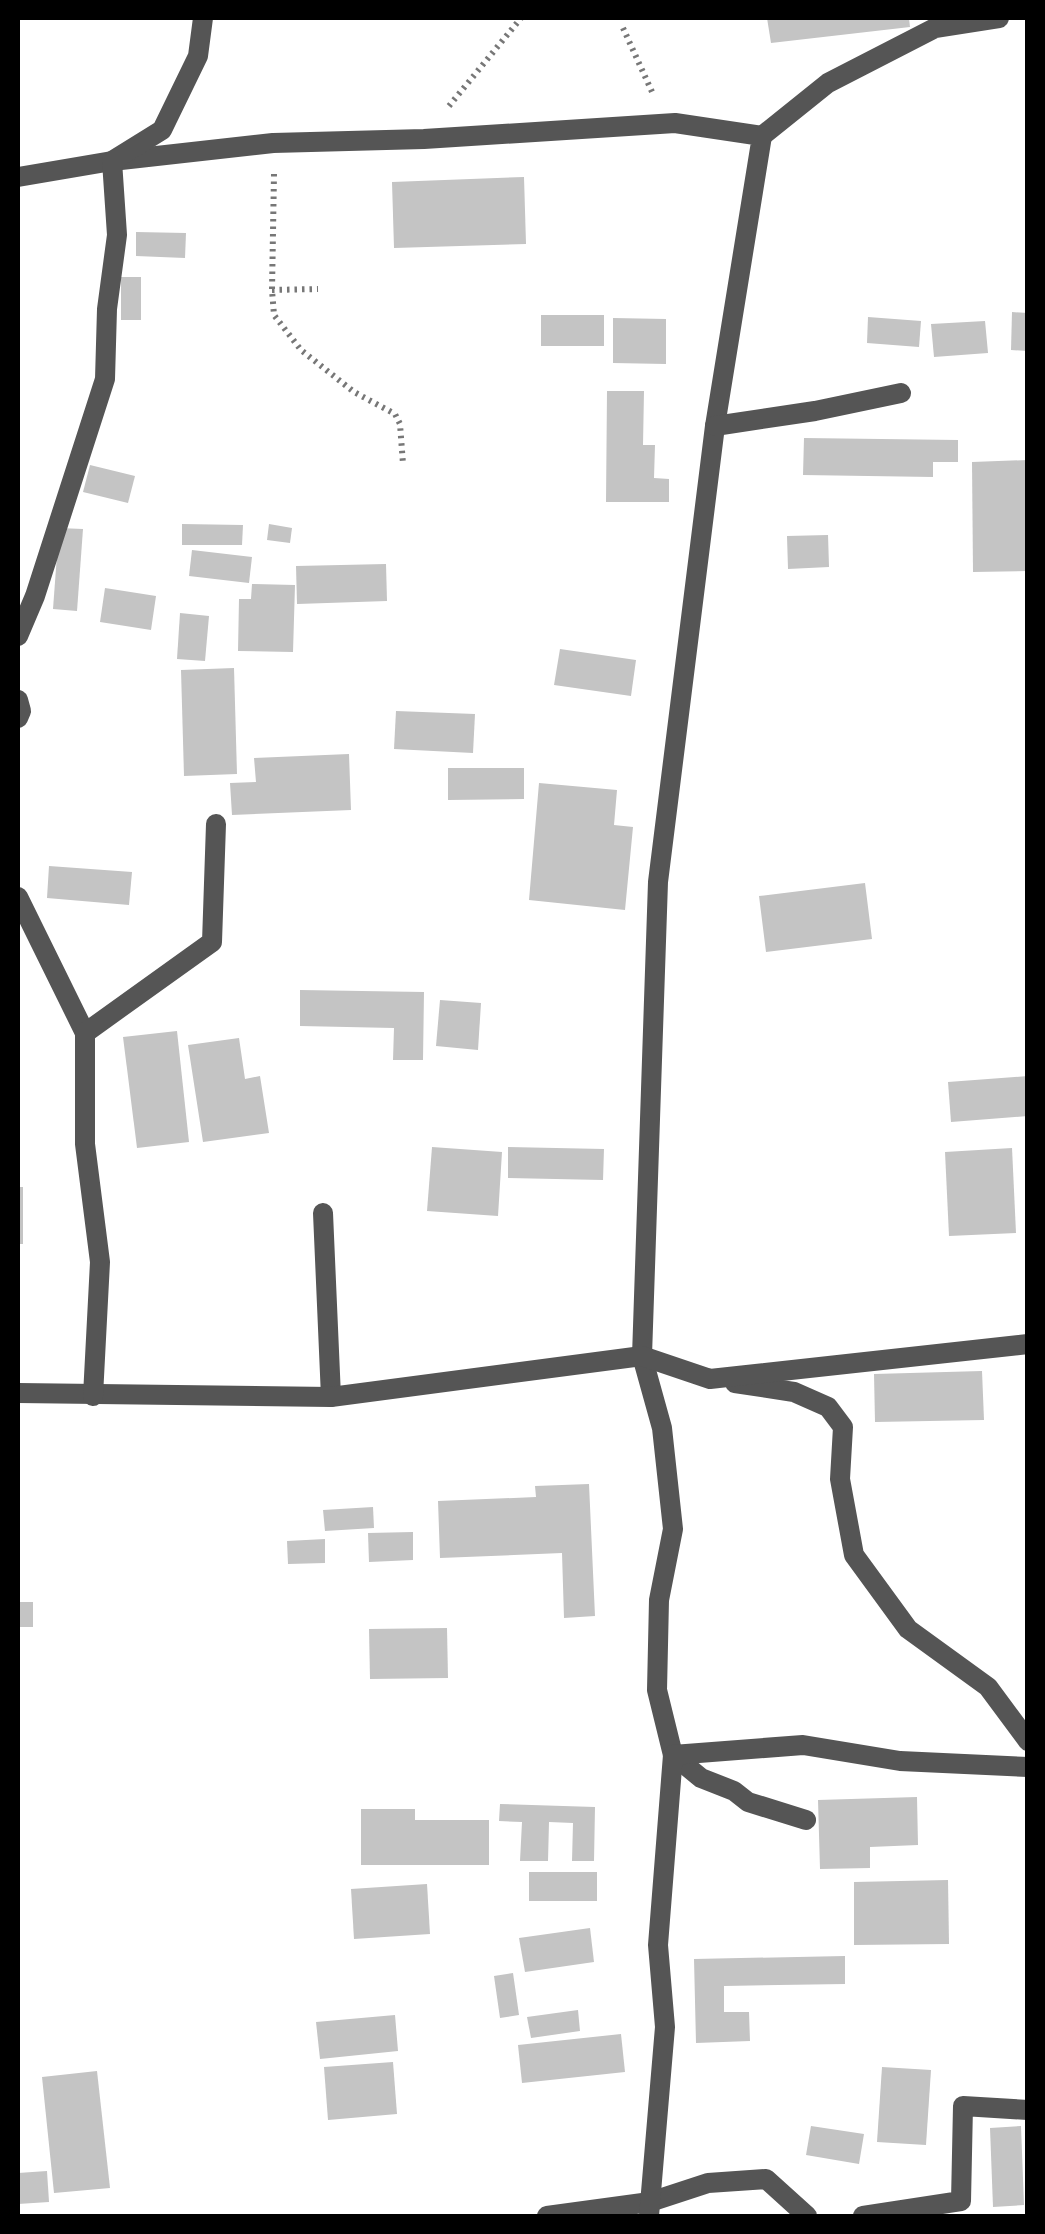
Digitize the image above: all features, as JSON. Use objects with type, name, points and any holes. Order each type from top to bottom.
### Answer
[{"type":"street","points":[[112,160],[162,130],[198,56],[202,18]]},
{"type":"street","points":[[649,2209],[665,2027],[658,1945],[673,1755],[657,1690],[659,1600],[673,1528],[662,1428],[642,1356],[658,882],[714,426],[762,136],[828,83],[936,28],[964,20],[999,18]]},
{"type":"street","points":[[18,177],[112,160],[273,143],[424,139],[676,122],[762,136]]},
{"type":"street","points":[[18,636],[36,596],[105,379],[107,309],[116,235],[112,160]]},
{"type":"street","points":[[714,426],[815,411],[901,392]]},
{"type":"street","points":[[18,700],[18,718]]},
{"type":"street","points":[[85,1034],[212,942],[216,824]]},
{"type":"street","points":[[18,897],[85,1034],[85,1144],[100,1262],[93,1396]]},
{"type":"street","points":[[323,1213],[331,1397]]},
{"type":"street","points":[[710,1379],[1028,1344]]},
{"type":"street","points":[[18,1393],[331,1397],[642,1356],[710,1379],[794,1392],[828,1407],[843,1427],[840,1479],[854,1554],[908,1629],[988,1687],[1028,1741]]},
{"type":"street","points":[[673,1755],[803,1745],[900,1762],[1028,1767]]},
{"type":"street","points":[[673,1755],[701,1778],[734,1791],[748,1802],[806,1820]]},
{"type":"street","points":[[863,2216],[960,2201],[963,2106],[1028,2110]]},
{"type":"street","points":[[547,2216],[649,2209],[708,2183],[766,2179],[807,2216]]},
{"type":"path","points":[[424,139],[521,18]]},
{"type":"path","points":[[623,28],[648,87],[676,122]]},
{"type":"path","points":[[273,143],[274,314],[301,350],[354,392],[394,414],[400,424],[403,464]]},
{"type":"path","points":[[272,290],[318,289]]},
{"type":"building","points":[[767,18],[909,18],[910,27],[771,43]]},
{"type":"building","points":[[524,177],[526,244],[394,248],[392,182]]},
{"type":"building","points":[[136,232],[186,233],[185,258],[136,256]]},
{"type":"building","points":[[121,277],[141,277],[141,320],[121,320]]},
{"type":"building","points":[[1012,312],[1028,313],[1028,351],[1011,350]]},
{"type":"building","points":[[541,315],[604,315],[604,346],[541,346]]},
{"type":"building","points":[[868,317],[921,321],[919,347],[867,343]]},
{"type":"building","points":[[613,318],[666,319],[666,364],[613,363]]},
{"type":"building","points":[[985,321],[988,353],[934,357],[931,324]]},
{"type":"building","points":[[607,391],[644,391],[643,445],[655,445],[654,478],[669,479],[669,502],[606,502]]},
{"type":"building","points":[[804,438],[958,440],[958,462],[933,462],[933,477],[803,475]]},
{"type":"building","points":[[1028,460],[1028,571],[973,572],[972,462]]},
{"type":"building","points":[[90,465],[135,476],[128,503],[83,492]]},
{"type":"building","points":[[182,524],[243,525],[242,545],[182,545]]},
{"type":"building","points":[[269,524],[292,528],[290,543],[267,540]]},
{"type":"building","points":[[59,528],[83,529],[77,611],[53,609]]},
{"type":"building","points":[[828,535],[829,567],[788,569],[787,536]]},
{"type":"building","points":[[192,550],[252,557],[249,583],[189,576]]},
{"type":"building","points":[[386,564],[387,601],[297,604],[296,566]]},
{"type":"building","points":[[252,584],[295,585],[293,652],[238,651],[239,599],[251,599]]},
{"type":"building","points":[[105,588],[156,596],[151,630],[100,622]]},
{"type":"building","points":[[180,613],[209,616],[205,661],[177,659]]},
{"type":"building","points":[[560,649],[636,660],[631,696],[554,685]]},
{"type":"building","points":[[234,668],[237,774],[184,776],[181,670]]},
{"type":"building","points":[[396,711],[475,714],[473,753],[394,749]]},
{"type":"building","points":[[349,754],[351,810],[232,815],[230,783],[256,782],[254,758]]},
{"type":"building","points":[[448,768],[524,768],[524,799],[448,800]]},
{"type":"building","points":[[539,783],[617,790],[614,825],[633,827],[625,910],[529,900]]},
{"type":"building","points":[[49,866],[132,872],[129,905],[47,898]]},
{"type":"building","points":[[865,883],[872,939],[766,952],[759,896]]},
{"type":"building","points":[[300,990],[424,992],[423,1060],[393,1060],[394,1028],[300,1026]]},
{"type":"building","points":[[440,1000],[481,1003],[478,1050],[436,1046]]},
{"type":"building","points":[[177,1031],[189,1142],[137,1148],[123,1037]]},
{"type":"building","points":[[239,1038],[245,1079],[260,1076],[269,1133],[203,1142],[188,1045]]},
{"type":"building","points":[[1028,1076],[1028,1116],[951,1122],[948,1082]]},
{"type":"building","points":[[432,1147],[502,1152],[498,1216],[427,1211]]},
{"type":"building","points":[[508,1147],[604,1149],[603,1180],[508,1178]]},
{"type":"building","points":[[1012,1148],[1016,1233],[949,1236],[945,1152]]},
{"type":"building","points":[[18,1187],[23,1187],[23,1244],[18,1244]]},
{"type":"building","points":[[982,1371],[984,1420],[875,1422],[874,1374]]},
{"type":"building","points":[[589,1484],[595,1616],[564,1618],[562,1553],[440,1558],[438,1501],[536,1497],[535,1486]]},
{"type":"building","points":[[373,1507],[374,1528],[325,1531],[323,1510]]},
{"type":"building","points":[[413,1532],[413,1560],[369,1562],[368,1533]]},
{"type":"building","points":[[325,1539],[325,1563],[288,1564],[287,1541]]},
{"type":"building","points":[[18,1602],[33,1602],[33,1627],[18,1627]]},
{"type":"building","points":[[447,1628],[448,1678],[370,1679],[369,1629]]},
{"type":"building","points":[[917,1797],[918,1845],[870,1847],[870,1868],[820,1869],[818,1800]]},
{"type":"building","points":[[500,1804],[595,1807],[594,1861],[572,1861],[573,1823],[549,1822],[548,1861],[520,1861],[522,1822],[499,1821]]},
{"type":"building","points":[[361,1809],[415,1809],[415,1820],[489,1820],[489,1865],[361,1865]]},
{"type":"building","points":[[529,1872],[597,1872],[597,1901],[529,1901]]},
{"type":"building","points":[[948,1880],[949,1944],[854,1945],[854,1882]]},
{"type":"building","points":[[427,1884],[430,1934],[354,1939],[351,1889]]},
{"type":"building","points":[[590,1928],[594,1962],[525,1972],[519,1938]]},
{"type":"building","points":[[845,1956],[845,1984],[724,1986],[724,2012],[749,2012],[750,2041],[696,2043],[694,1959]]},
{"type":"building","points":[[513,1973],[519,2015],[500,2018],[494,1976]]},
{"type":"building","points":[[578,2010],[580,2031],[531,2038],[527,2017]]},
{"type":"building","points":[[395,2015],[398,2051],[320,2059],[316,2022]]},
{"type":"building","points":[[621,2034],[625,2072],[522,2083],[518,2045]]},
{"type":"building","points":[[393,2062],[397,2114],[328,2120],[324,2067]]},
{"type":"building","points":[[882,2067],[931,2070],[926,2145],[877,2142]]},
{"type":"building","points":[[97,2071],[110,2188],[54,2193],[42,2077]]},
{"type":"building","points":[[811,2126],[864,2134],[859,2164],[806,2155]]},
{"type":"building","points":[[1021,2126],[1024,2205],[993,2207],[990,2128]]},
{"type":"building","points":[[47,2171],[49,2202],[18,2204],[18,2173]]}]
